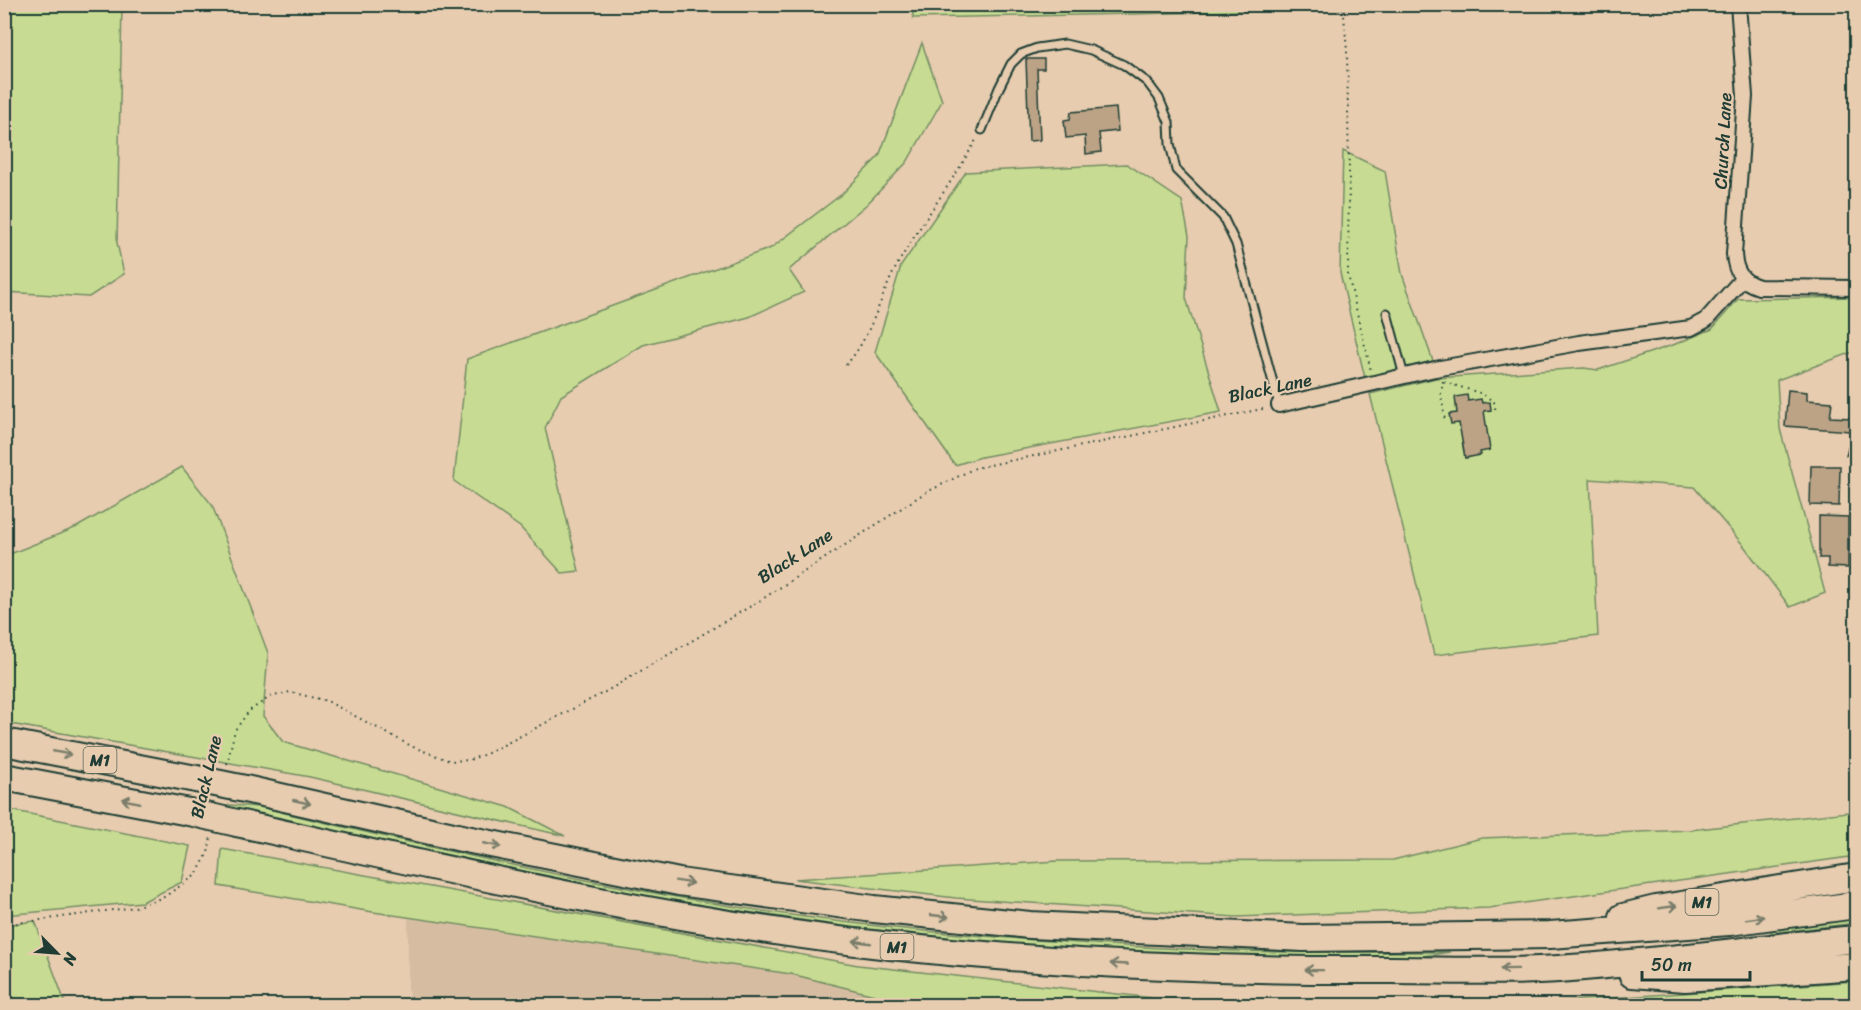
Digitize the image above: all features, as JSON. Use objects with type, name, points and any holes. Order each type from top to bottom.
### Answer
[{"type":"highway","name":"M1","points":[[4,742],[245,789],[466,839],[680,882],[874,909],[1030,925],[1303,938],[1550,935],[1729,922],[1857,905]]},
{"type":"highway","name":"M1","points":[[4,777],[189,812],[225,826],[685,918],[886,946],[1030,959],[1201,969],[1344,971],[1567,969],[1685,978],[1857,966]]},
{"type":"highway","name":"M1","points":[[1550,935],[1656,909],[1857,877]]},
{"type":"highway","name":"M1","points":[[1567,969],[1857,939]]},
{"type":"street","name":"Church Lane","points":[[1738,4],[1745,96],[1734,254],[1737,271],[1743,278]]},
{"type":"street","name":"Black Lane","points":[[1279,405],[1404,376],[1441,375],[1579,343],[1691,328],[1706,320],[1743,278]]},
{"type":"street","points":[[1743,278],[1749,284],[1779,288],[1857,288]]},
{"type":"lane","points":[[982,130],[1011,64],[1021,54],[1037,48],[1065,44],[1091,50],[1124,65],[1147,82],[1159,98],[1169,122],[1170,144],[1176,170],[1223,217],[1236,244],[1279,405]]},
{"type":"lane","points":[[1387,313],[1404,376]]},
{"type":"path","points":[[1343,4],[1347,51],[1348,275],[1373,383]]},
{"type":"path","points":[[846,365],[865,341],[881,298],[899,261],[956,175],[982,130]]},
{"type":"path","points":[[1445,421],[1441,375],[1491,399],[1496,413]]},
{"type":"path","name":"Black Lane","points":[[225,771],[235,730],[249,711],[270,697],[290,692],[327,701],[413,747],[450,761],[469,760],[488,753],[605,692],[761,600],[923,494],[975,468],[1279,405]]},
{"type":"path","points":[[1857,494],[1852,535],[1857,547]]},
{"type":"path","name":"Black Lane","points":[[4,925],[135,907],[164,897],[196,875],[225,826]]},
{"type":"shaded area","points":[[408,918],[791,974],[914,1005],[415,1006],[408,991]]},
{"type":"green space","points":[[913,4],[1349,5],[1349,8],[913,18]]},
{"type":"green space","points":[[4,5],[122,5],[117,243],[124,274],[89,297],[5,292]]},
{"type":"green space","points":[[922,43],[942,101],[907,162],[867,204],[789,270],[804,292],[749,317],[643,345],[561,396],[545,428],[579,571],[562,573],[520,527],[454,481],[467,359],[771,248],[842,194],[879,156]]},
{"type":"green space","points":[[1343,151],[1385,171],[1402,274],[1433,361],[1365,378],[1340,273]]},
{"type":"green space","points":[[1127,164],[1182,201],[1189,236],[1186,298],[1221,412],[981,457],[955,465],[875,352],[901,266],[966,172]]},
{"type":"green space","points":[[1856,297],[1856,351],[1777,380],[1780,429],[1825,593],[1790,607],[1744,546],[1694,487],[1590,479],[1598,636],[1434,655],[1370,394],[1436,378],[1584,368],[1598,370],[1673,345],[1712,329],[1738,299]]},
{"type":"green space","points":[[182,467],[212,505],[268,653],[263,716],[283,742],[508,807],[565,836],[310,777],[5,723],[5,556],[77,527]]},
{"type":"green space","points":[[229,805],[260,807],[425,846],[674,897],[841,922],[925,931],[1160,948],[1292,952],[1450,952],[1409,958],[1149,955],[1041,947],[848,927],[634,895],[230,808]]},
{"type":"green space","points":[[5,809],[190,846],[182,882],[142,902],[5,915]]},
{"type":"green space","points":[[1856,811],[1856,856],[1489,908],[1236,917],[956,898],[795,879],[1058,861],[1393,860],[1482,838],[1690,830]]},
{"type":"green space","points":[[222,849],[858,965],[1153,998],[1367,1005],[914,1005],[791,974],[373,912],[219,886]]},
{"type":"green space","points":[[1856,918],[1856,923],[1771,933],[1771,929]]},
{"type":"green space","points":[[35,921],[66,1005],[5,1005],[5,925]]},
{"type":"green space","points":[[1856,981],[1856,1005],[1509,1005]]},
{"type":"building","points":[[1026,59],[1044,59],[1044,69],[1037,69],[1040,140],[1029,141]]},
{"type":"building","points":[[1116,108],[1118,131],[1099,133],[1101,152],[1086,154],[1085,136],[1066,138],[1064,120],[1070,119],[1071,112]]},
{"type":"building","points":[[1788,390],[1807,392],[1807,400],[1832,402],[1830,417],[1851,418],[1850,431],[1785,426]]},
{"type":"building","points":[[1467,395],[1468,401],[1481,399],[1482,403],[1490,402],[1491,410],[1484,411],[1490,450],[1480,452],[1481,455],[1465,458],[1459,423],[1451,424],[1449,414],[1457,413],[1455,397]]},
{"type":"building","points":[[1849,444],[1856,445],[1856,457],[1846,455]]},
{"type":"building","points":[[1811,466],[1840,466],[1839,506],[1810,505]]},
{"type":"building","points":[[1819,516],[1848,517],[1848,568],[1828,567],[1828,558],[1819,558]]}]
